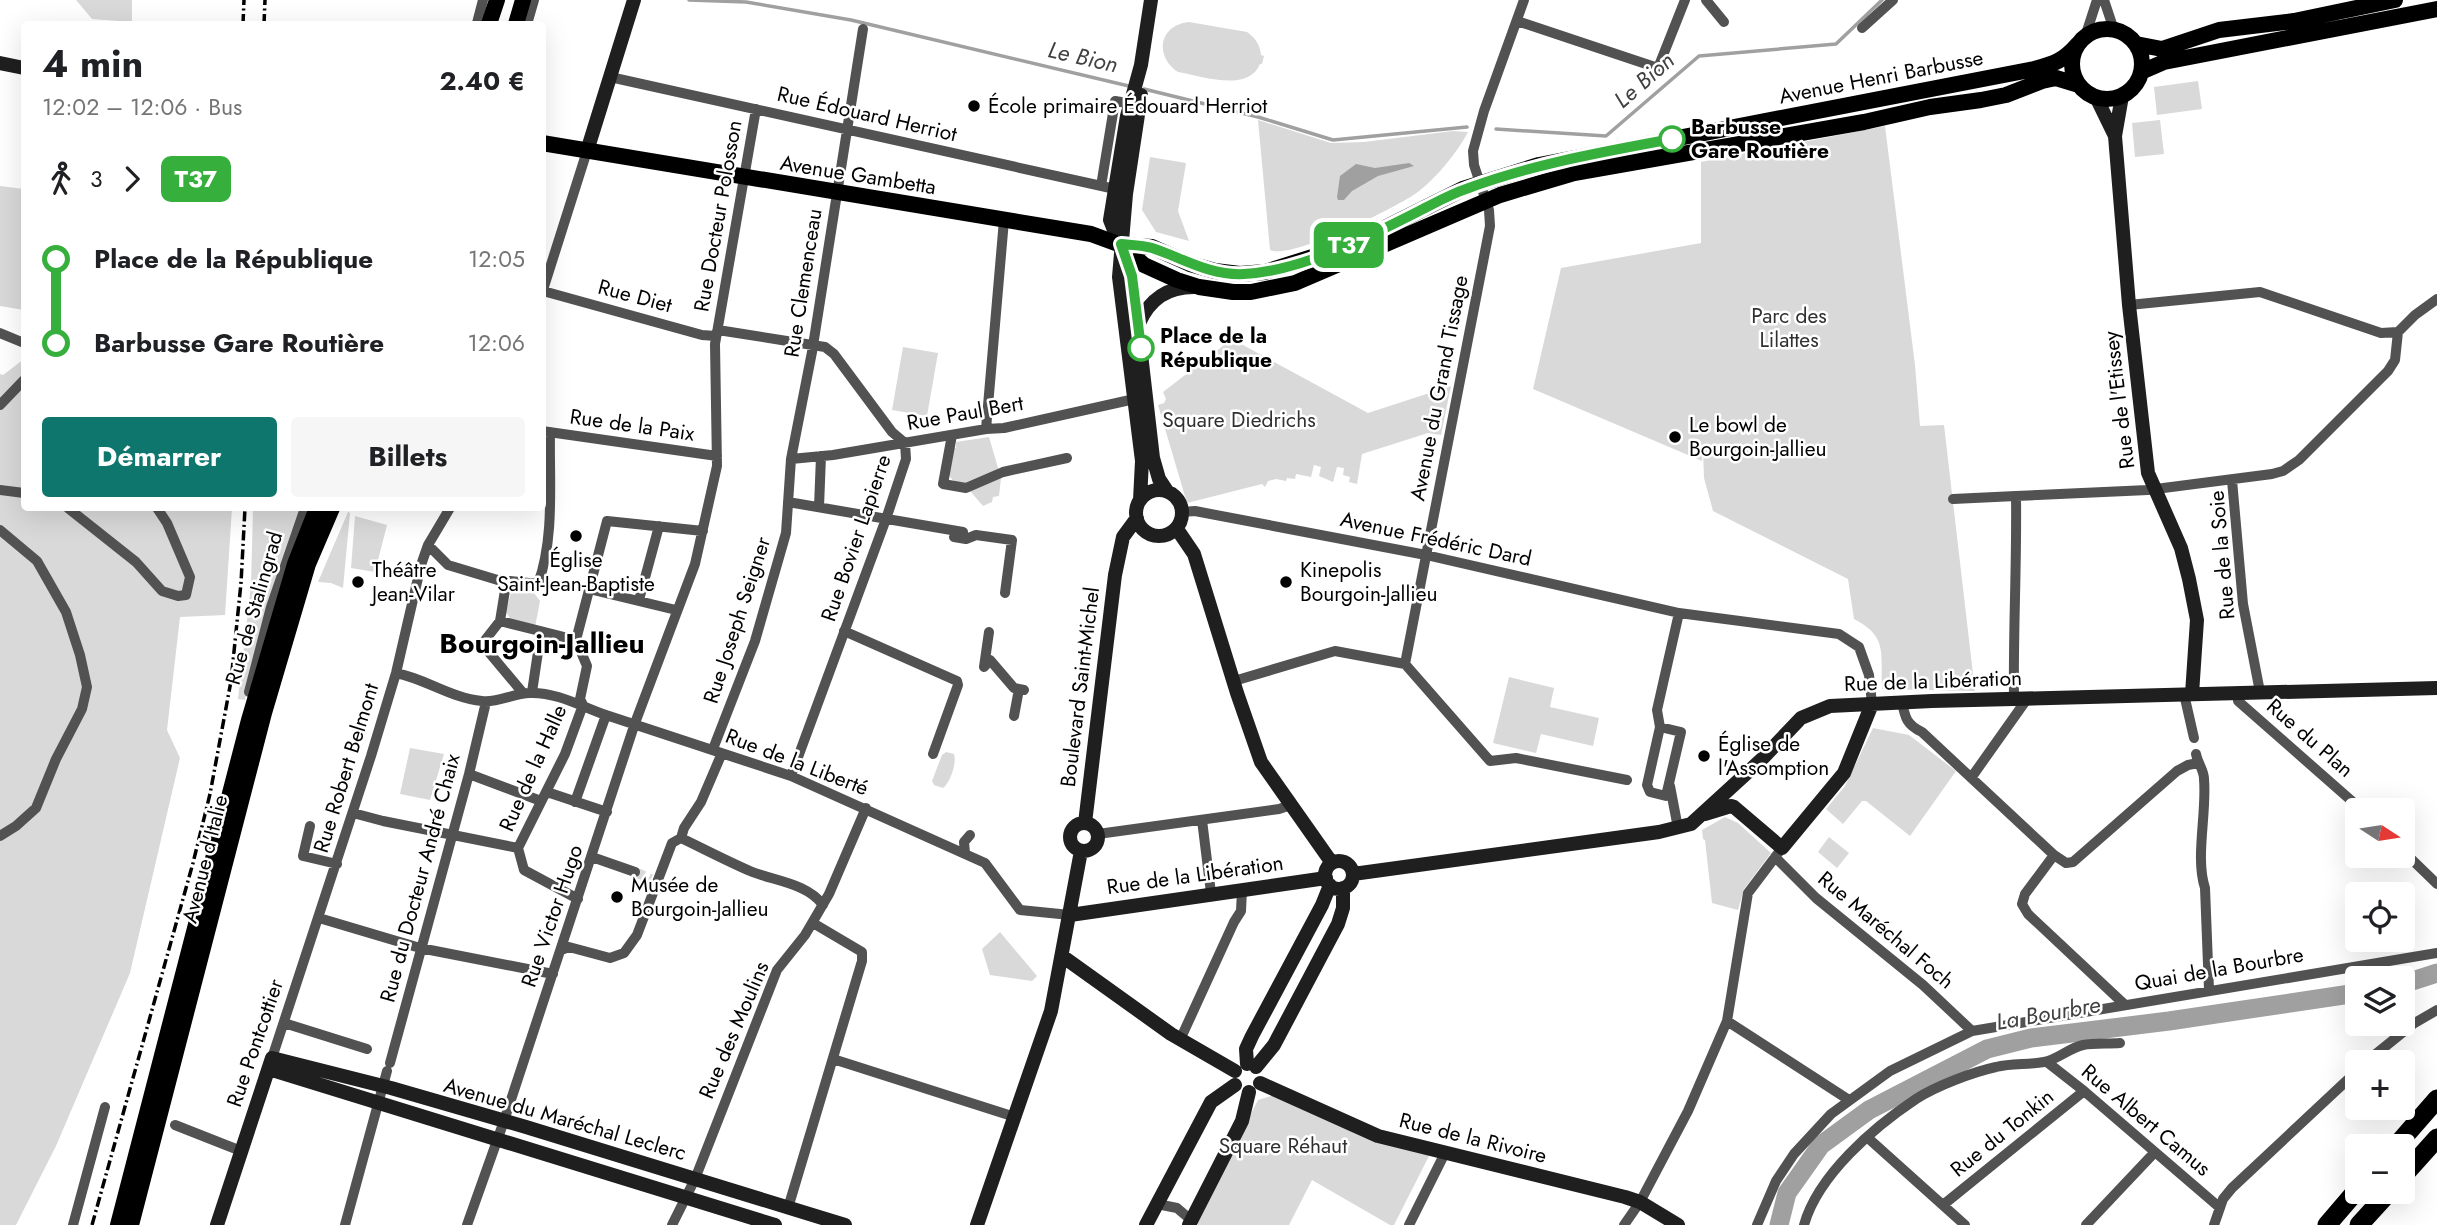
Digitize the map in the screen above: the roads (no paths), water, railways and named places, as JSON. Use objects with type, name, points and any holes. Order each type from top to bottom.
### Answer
[{"type":"highway","points":[[2406,1134],[2437,1099]]},
{"type":"highway","points":[[2415,1163],[2437,1138]]},
{"type":"highway","points":[[2327,1225],[2345,1204]]},
{"type":"highway","points":[[2359,1225],[2378,1204]]},
{"type":"main road","points":[[490,21],[497,0]]},
{"type":"main road","points":[[517,21],[523,0]]},
{"type":"main road","points":[[2136,44],[2162,49],[2219,30],[2294,21],[2395,0]]},
{"type":"main road","points":[[2141,72],[2164,62],[2437,9]]},
{"type":"main road","points":[[2100,29],[2114,30],[2125,34],[2136,44],[2141,57],[2141,72],[2133,88],[2122,96],[2112,99],[2096,97],[2088,94],[2079,85],[2073,72],[2072,57],[2082,40],[2100,29]]},
{"type":"main road","name":"Avenue Henri Barbusse","points":[[1121,244],[1152,247],[1190,264],[1215,271],[1240,274],[1265,272],[1353,244],[1463,190],[1552,162],[2053,65],[2067,57],[2082,40]]},
{"type":"main road","name":"Avenue Henri Barbusse","points":[[1121,244],[1153,270],[1199,287],[1243,292],[1295,283],[1486,201],[1574,173],[1864,122],[1930,107],[1994,98],[2056,78],[2079,85]]},
{"type":"main road","name":"Avenue Gambetta","points":[[546,144],[1091,234],[1121,244]]},
{"type":"main road","name":"Avenue d'Italie","points":[[118,1225],[249,720],[295,564],[316,511]]},
{"type":"main road","name":"Avenue d'Italie","points":[[131,1225],[264,713],[308,564],[331,511]]},
{"type":"street","points":[[478,21],[484,0]]},
{"type":"street","points":[[528,21],[534,0]]},
{"type":"street","points":[[546,282],[634,0]]},
{"type":"street","points":[[1136,100],[1127,116],[1108,187],[1110,220],[1121,244],[1132,276],[1139,325],[1140,398],[1142,461],[1140,500],[1136,512],[1140,524],[1157,537],[1177,529],[1182,512],[1176,498],[1159,479],[1153,458],[1140,398],[1119,277],[1121,244],[1136,100],[1151,0]]},
{"type":"street","name":"Avenue du Grand Tissage","points":[[1405,664],[1490,226],[1486,201],[1474,165],[1473,151],[1484,111],[1524,0]]},
{"type":"street","points":[[1517,21],[1658,68],[1685,0]]},
{"type":"street","points":[[1706,0],[1724,22]]},
{"type":"street","points":[[1862,28],[1893,0]]},
{"type":"street","points":[[2082,40],[2097,0]]},
{"type":"street","points":[[2104,0],[2114,30]]},
{"type":"street","name":"Rue Clemenceau","points":[[791,460],[813,345],[863,29]]},
{"type":"street","points":[[1,65],[21,68]]},
{"type":"street","name":"Rue Édouard Herriot","points":[[610,77],[1108,187]]},
{"type":"street","name":"Rue de l'Etissey","points":[[2122,96],[2115,136],[2129,304],[2148,473],[2180,548],[2197,620],[2188,694]]},
{"type":"street","name":"Rue de l'Etissey","points":[[2096,97],[2115,136]]},
{"type":"street","name":"Rue Docteur Polosson","points":[[703,531],[717,461],[717,333],[757,109]]},
{"type":"street","points":[[986,429],[1004,220]]},
{"type":"street","points":[[1139,325],[1145,310],[1157,298],[1177,287],[1199,287]]},
{"type":"street","points":[[2129,304],[2260,292],[2381,333],[2398,332],[2437,299]]},
{"type":"street","name":"Rue Diet","points":[[546,293],[702,335],[717,333],[813,345]]},
{"type":"street","name":"Rue de la Soie","points":[[2260,692],[2243,604],[2232,480],[2283,471],[2298,460],[2388,371],[2395,360],[2398,332]]},
{"type":"street","points":[[0,333],[21,342]]},
{"type":"street","name":"Rue Bovier Lapierre","points":[[791,776],[906,459],[905,443],[892,432],[834,354],[813,345]]},
{"type":"street","points":[[0,405],[21,383]]},
{"type":"street","name":"Rue Paul Bert","points":[[791,460],[1004,428],[1140,398]]},
{"type":"street","points":[[506,584],[510,581],[538,584],[541,575],[548,529],[546,432]]},
{"type":"street","name":"Rue de la Paix","points":[[546,432],[717,461]]},
{"type":"street","points":[[952,435],[943,484],[966,488],[1003,472],[1067,458]]},
{"type":"street","points":[[819,507],[821,456]]},
{"type":"street","name":"Rue Joseph Seigner","points":[[561,950],[569,947],[610,958],[624,953],[637,935],[654,880],[672,843],[681,838],[684,828],[701,802],[755,641],[786,533],[791,460]]},
{"type":"street","points":[[1953,499],[2155,489],[2232,480]]},
{"type":"street","points":[[0,490],[21,493]]},
{"type":"street","points":[[1140,500],[1155,491],[1167,491]]},
{"type":"street","points":[[1971,778],[2020,699],[2014,606],[2017,584],[2016,496]]},
{"type":"street","points":[[789,502],[963,532]]},
{"type":"street","points":[[72,511],[136,562],[162,591],[178,596],[186,595],[190,578],[167,523],[159,511]]},
{"type":"street","name":"Rue de Stalingrad","points":[[249,720],[247,700],[271,607],[304,511]]},
{"type":"street","name":"Rue Robert Belmont","points":[[335,869],[396,673],[416,581],[428,545],[448,511]]},
{"type":"street","name":"Avenue Frédéric Dard","points":[[1182,512],[1195,511],[1426,555],[1679,613],[1839,634],[1859,647],[1869,675],[1872,704]]},
{"type":"street","points":[[500,621],[576,640],[607,521],[703,531]]},
{"type":"street","name":"Boulevard Saint-Michel","points":[[1085,823],[1119,557],[1124,537],[1140,524]]},
{"type":"street","points":[[639,600],[659,526]]},
{"type":"street","points":[[1177,529],[1194,554],[1261,762],[1332,863]]},
{"type":"street","points":[[0,530],[37,561],[66,612],[87,687],[82,709],[56,759],[36,808],[0,836]]},
{"type":"street","name":"Rue Victor Hugo","points":[[467,1225],[498,1140],[635,723],[695,564],[703,531]]},
{"type":"street","points":[[948,536],[966,539],[976,535],[1012,540],[1005,593]]},
{"type":"street","points":[[428,545],[448,565],[506,584]]},
{"type":"street","points":[[506,584],[500,621],[482,644],[528,693]]},
{"type":"street","points":[[589,589],[677,611]]},
{"type":"street","points":[[1660,727],[1681,732],[1666,796],[1650,792],[1647,785],[1660,727],[1657,710],[1679,613]]},
{"type":"street","points":[[528,693],[541,632]]},
{"type":"street","points":[[989,632],[981,672],[990,660],[1014,688],[1022,690],[1014,716]]},
{"type":"street","points":[[843,633],[957,681],[958,685],[933,754]]},
{"type":"street","name":"Rue de la Halle","points":[[518,848],[565,754],[583,705],[580,699],[587,666],[576,640]]},
{"type":"street","points":[[1234,681],[1335,650],[1405,664],[1490,761],[1516,758],[1627,780]]},
{"type":"street","points":[[396,673],[459,697],[486,702]]},
{"type":"street","name":"Rue de la Libération","points":[[1353,874],[1691,824],[1801,718],[1830,706],[2437,688]]},
{"type":"street","name":"Rue de la Liberté","points":[[486,702],[528,693],[583,705],[791,776],[985,863],[1020,909],[1070,915]]},
{"type":"street","name":"Rue du Plan","points":[[2237,693],[2238,701],[2348,798]]},
{"type":"street","points":[[2188,694],[2194,738]]},
{"type":"street","name":"Rue du Docteur André Chaix","points":[[345,1225],[469,774],[486,702]]},
{"type":"street","points":[[1902,702],[1910,726],[1922,732],[2054,855],[2066,863],[2073,862],[2177,771],[2197,758],[2204,770],[2205,783],[2200,852],[2201,877],[2205,888],[2208,990]]},
{"type":"street","points":[[1625,1225],[1688,1111],[1727,1021],[1748,893],[1844,773],[1872,704]]},
{"type":"street","points":[[575,802],[607,715]]},
{"type":"street","points":[[469,774],[544,798],[550,793],[607,812]]},
{"type":"street","points":[[1670,782],[1678,828]]},
{"type":"street","points":[[1730,787],[1731,806],[1779,852]]},
{"type":"street","points":[[1098,834],[1279,809],[1291,805]]},
{"type":"street","points":[[1700,816],[1731,806]]},
{"type":"street","name":"Rue des Moulins","points":[[672,1225],[695,1178],[777,970],[813,923],[830,894],[866,808]]},
{"type":"street","points":[[353,813],[518,848],[524,870],[578,899]]},
{"type":"street","points":[[1202,820],[1211,893]]},
{"type":"street","points":[[1081,851],[1071,842],[1070,833],[1076,825],[1085,823],[1093,827],[1098,834]]},
{"type":"street","points":[[310,826],[303,856],[335,869]]},
{"type":"street","points":[[1081,851],[1094,847],[1098,834]]},
{"type":"street","points":[[964,853],[964,842],[970,835]]},
{"type":"street","points":[[681,838],[749,870],[805,890],[817,896],[823,905]]},
{"type":"street","points":[[976,1225],[1051,1011],[1081,851]]},
{"type":"street","name":"Rue Maréchal Foch","points":[[1779,852],[1816,898],[1923,985],[1972,1031]]},
{"type":"street","points":[[2054,855],[2025,894],[2022,904],[2028,914],[2124,1004]]},
{"type":"street","points":[[592,857],[635,872]]},
{"type":"street","points":[[1332,863],[1343,862],[1352,869],[1353,874],[1350,883],[1333,884]]},
{"type":"street","points":[[2415,862],[2437,884]]},
{"type":"street","points":[[1146,1225],[1211,1102],[1274,1045],[1338,924],[1343,908],[1326,873],[1332,863]]},
{"type":"street","name":"Rue Pontcottier","points":[[217,1225],[335,869]]},
{"type":"street","points":[[1243,1072],[1246,1049],[1252,1035],[1333,884]]},
{"type":"street","name":"Rue de la Libération","points":[[1070,915],[1211,893],[1333,884]]},
{"type":"street","points":[[1180,1040],[1241,911],[1242,890]]},
{"type":"street","points":[[318,918],[420,948],[553,974]]},
{"type":"street","points":[[788,1208],[862,961],[862,952],[813,923]]},
{"type":"street","name":"Quai de la Bourbre","points":[[1757,1225],[1776,1181],[1794,1154],[1831,1114],[1890,1071],[1972,1031],[2437,953]]},
{"type":"street","points":[[1062,956],[1180,1040],[1243,1072],[1261,1076],[1242,1121],[1190,1223],[1177,1208],[1157,1204]]},
{"type":"street","points":[[2381,1050],[2413,1024],[2437,1010]]},
{"type":"street","points":[[1727,1021],[1849,1100]]},
{"type":"street","points":[[284,1023],[367,1049]]},
{"type":"street","points":[[1804,1225],[1824,1184],[1842,1162],[1917,1098],[1993,1067],[2047,1062],[2081,1045],[2120,1043]]},
{"type":"street","points":[[833,1059],[1016,1117]]},
{"type":"street","name":"Rue Albert Camus","points":[[2047,1062],[2219,1207]]},
{"type":"street","name":"Avenue du Maréchal Leclerc","points":[[270,1063],[383,1086],[845,1225]]},
{"type":"street","name":"Avenue du Maréchal Leclerc","points":[[270,1063],[377,1102],[775,1225]]},
{"type":"street","name":"Rue de la Rivoire","points":[[1243,1072],[1241,1091],[1254,1088],[1378,1136],[1640,1202],[1678,1225]]},
{"type":"street","points":[[2214,1225],[2219,1207],[2232,1188],[2345,1082]]},
{"type":"street","name":"Rue du Tonkin","points":[[1943,1205],[2084,1091]]},
{"type":"street","points":[[74,1225],[105,1107]]},
{"type":"street","points":[[175,1125],[241,1151]]},
{"type":"street","points":[[1868,1138],[1965,1225]]},
{"type":"street","points":[[1409,1225],[1445,1153]]},
{"type":"street","points":[[2086,1225],[2154,1153]]},
{"type":"waterway","name":"Le Bion","points":[[689,0],[746,2],[851,20],[1133,87]]},
{"type":"waterway","name":"Le Bion","points":[[1496,129],[1606,136],[1699,56],[1836,44],[1882,0]]},
{"type":"waterway","name":"Le Bion","points":[[1144,89],[1258,117],[1333,140],[1467,127]]},
{"type":"waterway","name":"La Bourbre","points":[[2415,980],[2437,973]]},
{"type":"waterway","name":"La Bourbre","points":[[1779,1225],[1787,1193],[1821,1145],[1869,1110],[1987,1049],[2031,1038],[2345,995]]},
{"type":"tunnel","points":[[635,872],[651,879]]},
{"type":"railway","points":[[243,21],[244,0]]},
{"type":"railway","points":[[264,21],[265,0]]},
{"type":"railway","points":[[92,1225],[210,794],[231,681],[245,511]]},
{"type":"place","name":"École primaire Édouard Herriot","points":[[974,106]]},
{"type":"place","name":"Barbusse Gare Routière","points":[[1672,139]]},
{"type":"place","name":"Place de la République","points":[[1141,348]]},
{"type":"place","name":"Le bowl de Bourgoin-Jallieu","points":[[1675,437]]},
{"type":"place","name":"Église Saint-Jean-Baptiste","points":[[576,536]]},
{"type":"place","name":"Théâtre Jean-Vilar","points":[[358,582]]},
{"type":"place","name":"Kinepolis Bourgoin-Jallieu","points":[[1286,582]]},
{"type":"place","name":"Église de l'Assomption","points":[[1704,756]]},
{"type":"place","name":"Musée de Bourgoin-Jallieu","points":[[617,897]]},
{"type":"district","name":"Bourgoin-Jallieu","points":[[542,643]]},
{"type":"park label","name":"Parc des Lilattes","points":[[1789,328]]},
{"type":"park label","name":"Square Diedrichs","points":[[1239,420]]},
{"type":"park label","name":"Square Réhaut","points":[[1283,1146]]}]
